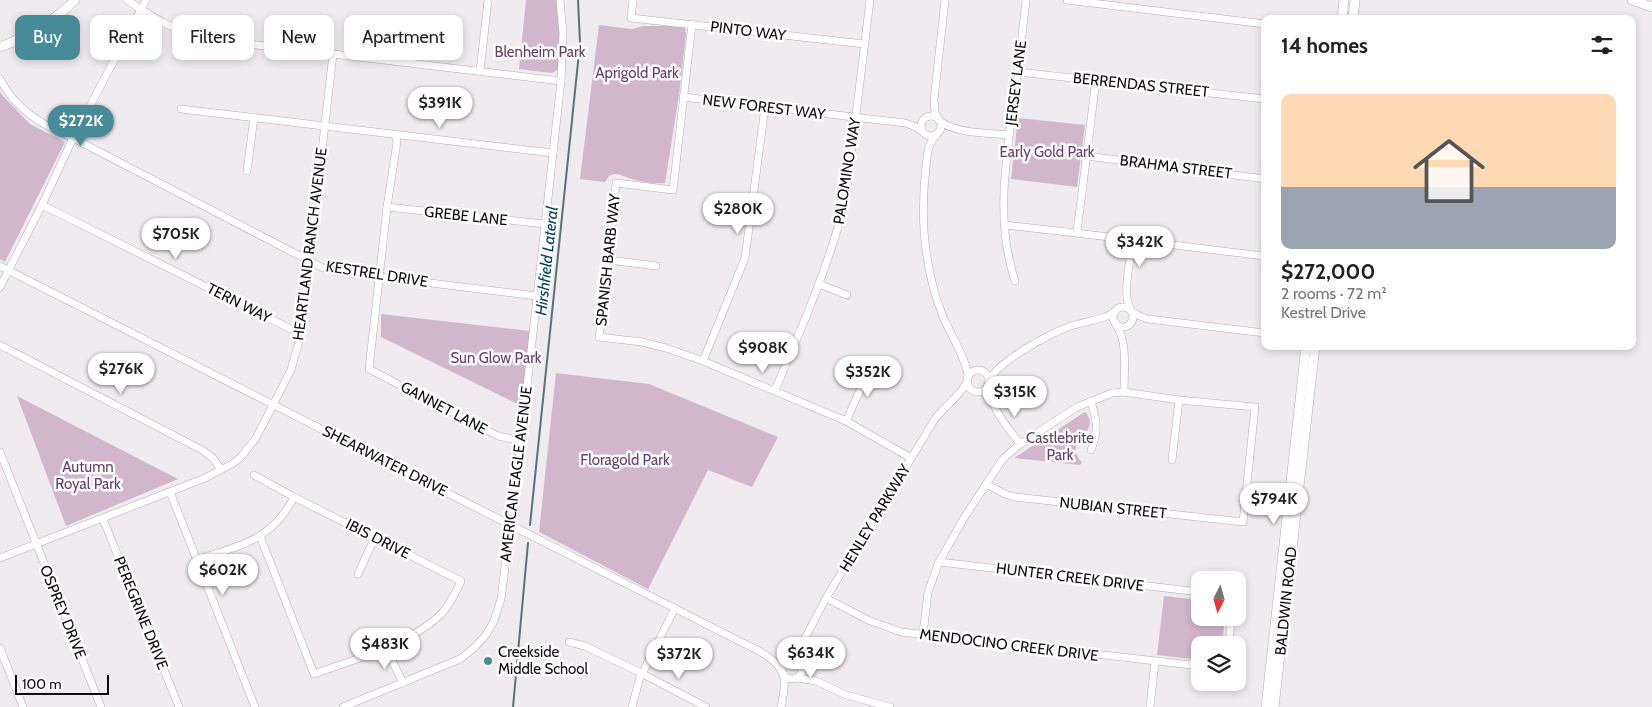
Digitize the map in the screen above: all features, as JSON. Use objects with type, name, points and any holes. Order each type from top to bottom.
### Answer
[{"type":"main road","points":[[0,47],[30,34],[46,24],[75,0]]},
{"type":"main road","points":[[1342,15],[1344,0]]},
{"type":"main road","points":[[1353,15],[1355,0]]},
{"type":"main road","points":[[1632,0],[1652,7]]},
{"type":"main road","points":[[1638,0],[1652,0]]},
{"type":"main road","name":"BALDWIN ROAD","points":[[1266,707],[1306,350]]},
{"type":"main road","name":"BALDWIN ROAD","points":[[1274,707],[1315,350]]},
{"type":"street","points":[[127,0],[162,23],[193,36],[264,46]]},
{"type":"street","points":[[0,287],[42,205],[73,138],[146,0]]},
{"type":"street","points":[[480,71],[488,0]]},
{"type":"street","name":"AMERICAN EAGLE AVENUE","points":[[343,707],[460,658],[474,648],[486,635],[494,621],[499,606],[521,441],[561,81],[563,34],[560,0]]},
{"type":"street","name":"PINTO WAY","points":[[633,0],[632,18],[864,44]]},
{"type":"street","name":"PALOMINO WAY","points":[[775,390],[819,284],[841,215],[847,188],[870,0]]},
{"type":"street","points":[[945,0],[934,100],[935,113],[945,125],[958,129],[1010,135]]},
{"type":"street","name":"JERSEY LANE","points":[[1015,282],[1009,262],[1004,225],[1003,195],[1026,0]]},
{"type":"street","points":[[1067,0],[1261,24]]},
{"type":"street","points":[[684,97],[692,24]]},
{"type":"street","points":[[334,54],[561,81]]},
{"type":"street","name":"HEARTLAND RANCH AVENUE","points":[[0,558],[205,478],[232,464],[248,449],[256,438],[291,370],[301,334],[331,60]]},
{"type":"street","name":"BERRENDAS STREET","points":[[1018,72],[1261,99]]},
{"type":"street","name":"KESTREL DRIVE","points":[[0,79],[11,95],[31,116],[46,126],[73,138],[323,268],[333,271],[537,296]]},
{"type":"street","points":[[1077,232],[1096,80]]},
{"type":"street","name":"NEW FOREST WAY","points":[[684,97],[905,123],[918,122],[924,119]]},
{"type":"street","name":"SPANISH BARB WAY","points":[[684,97],[674,190],[616,183],[599,337],[642,342],[703,361]]},
{"type":"street","points":[[928,151],[921,124],[930,112],[934,100]]},
{"type":"street","points":[[765,107],[745,258],[703,361],[846,421],[911,458]]},
{"type":"street","points":[[181,109],[553,153]]},
{"type":"street","points":[[924,119],[933,116],[939,119],[941,127],[932,139],[928,151],[923,199],[923,228],[932,284],[941,313],[964,358],[970,389],[992,403]]},
{"type":"street","points":[[247,172],[254,117]]},
{"type":"street","name":"NEW FOREST WAY","points":[[905,123],[916,127],[924,133]]},
{"type":"street","points":[[924,133],[930,136],[958,129]]},
{"type":"street","points":[[379,276],[397,142],[395,135]]},
{"type":"street","name":"BRAHMA STREET","points":[[1087,156],[1261,178]]},
{"type":"street","name":"TERN WAY","points":[[42,205],[301,334]]},
{"type":"street","name":"GREBE LANE","points":[[387,207],[545,224]]},
{"type":"street","points":[[1004,225],[1077,232],[1133,241],[1261,256]]},
{"type":"street","points":[[1124,392],[1123,343],[1120,330],[1113,318],[1116,310],[1122,304],[1126,292],[1133,241]]},
{"type":"street","points":[[609,260],[656,266]]},
{"type":"street","name":"SHEARWATER DRIVE","points":[[0,266],[676,608],[769,657],[782,672]]},
{"type":"street","name":"GANNET LANE","points":[[379,276],[369,369],[498,436],[521,441]]},
{"type":"street","points":[[819,284],[846,295]]},
{"type":"street","points":[[1123,343],[1127,329],[1133,320],[1126,292]]},
{"type":"street","points":[[956,396],[984,390],[991,376],[999,368],[1039,341],[1072,326],[1099,319],[1122,307],[1148,319],[1261,333]]},
{"type":"street","points":[[1099,319],[1121,327],[1148,319]]},
{"type":"street","points":[[0,346],[202,450],[213,458],[221,470]]},
{"type":"street","points":[[964,358],[973,369],[988,376],[988,392],[992,403],[1020,444]]},
{"type":"street","points":[[846,421],[867,375],[877,366]]},
{"type":"street","points":[[968,379],[972,373],[999,368]]},
{"type":"street","name":"HENLEY PARKWAY","points":[[787,659],[802,644],[826,598],[939,414],[966,386],[968,379]]},
{"type":"street","points":[[923,634],[928,592],[939,562],[964,518],[1002,460],[1020,444],[1077,407],[1112,393],[1124,392],[1179,400],[1172,460]]},
{"type":"street","name":"NUBIAN STREET","points":[[986,484],[1015,497],[1243,522],[1255,407],[1179,400]]},
{"type":"street","points":[[1091,401],[1097,435],[1091,450]]},
{"type":"street","name":"OSPREY DRIVE","points":[[0,452],[101,707]]},
{"type":"street","name":"IBIS DRIVE","points":[[254,475],[462,581],[452,600],[437,618],[386,648]]},
{"type":"street","points":[[170,492],[255,707]]},
{"type":"street","points":[[197,560],[260,536],[280,520],[294,497]]},
{"type":"street","name":"PEREGRINE DRIVE","points":[[104,518],[179,707]]},
{"type":"street","points":[[260,536],[314,674],[386,648],[403,683]]},
{"type":"street","points":[[358,574],[375,538]]},
{"type":"street","name":"HUNTER CREEK DRIVE","points":[[939,562],[1191,591]]},
{"type":"street","name":"MENDOCINO CREEK DRIVE","points":[[826,598],[882,626],[901,632],[1191,665]]},
{"type":"street","points":[[632,707],[641,673],[676,608]]},
{"type":"street","points":[[569,642],[584,646],[707,706]]},
{"type":"street","name":"HENLEY PARKWAY","points":[[802,644],[800,656],[802,664]]},
{"type":"street","points":[[0,648],[24,707]]},
{"type":"street","name":"SHEARWATER DRIVE","points":[[769,657],[787,659]]},
{"type":"street","points":[[781,707],[784,694],[783,664],[787,659],[795,659],[802,664],[816,681]]},
{"type":"street","points":[[1150,707],[1155,662]]},
{"type":"street","points":[[784,694],[792,681],[802,673],[802,664]]},
{"type":"street","points":[[782,672],[788,678],[816,681],[853,697],[890,707]]},
{"type":"green space","name":"Blenheim Park","points":[[526,0],[556,0],[559,26],[559,69],[552,73],[519,69]]},
{"type":"green space","name":"Aprigold Park","points":[[599,25],[632,29],[643,26],[681,26],[685,28],[686,34],[679,95],[665,183],[644,182],[615,174],[609,176],[605,182],[580,179]]},
{"type":"green space","points":[[0,92],[30,124],[65,142],[5,262],[0,259]]},
{"type":"green space","name":"Early Gold Park","points":[[1018,118],[1085,125],[1077,187],[1011,179]]},
{"type":"green space","name":"Sun Glow Park","points":[[381,314],[530,331],[522,406],[381,337]]},
{"type":"green space","name":"Floragold Park","points":[[556,373],[649,384],[778,437],[752,487],[708,470],[648,589],[539,532]]},
{"type":"green space","name":"Autumn Royal Park","points":[[17,396],[178,479],[66,526]]},
{"type":"green space","name":"Castlebrite Park","points":[[1085,412],[1089,419],[1089,425],[1076,448],[1077,455],[1082,462],[1080,465],[1014,458]]},
{"type":"green space","points":[[1164,596],[1191,599],[1191,626],[1224,626],[1223,636],[1191,636],[1191,659],[1157,655]]},
{"type":"waterway","name":"Hirshfield Lateral","points":[[530,525],[580,43],[578,0]]},
{"type":"waterway","points":[[513,707],[528,543]]},
{"type":"place","name":"Creekside Middle School","points":[[488,661]]}]
